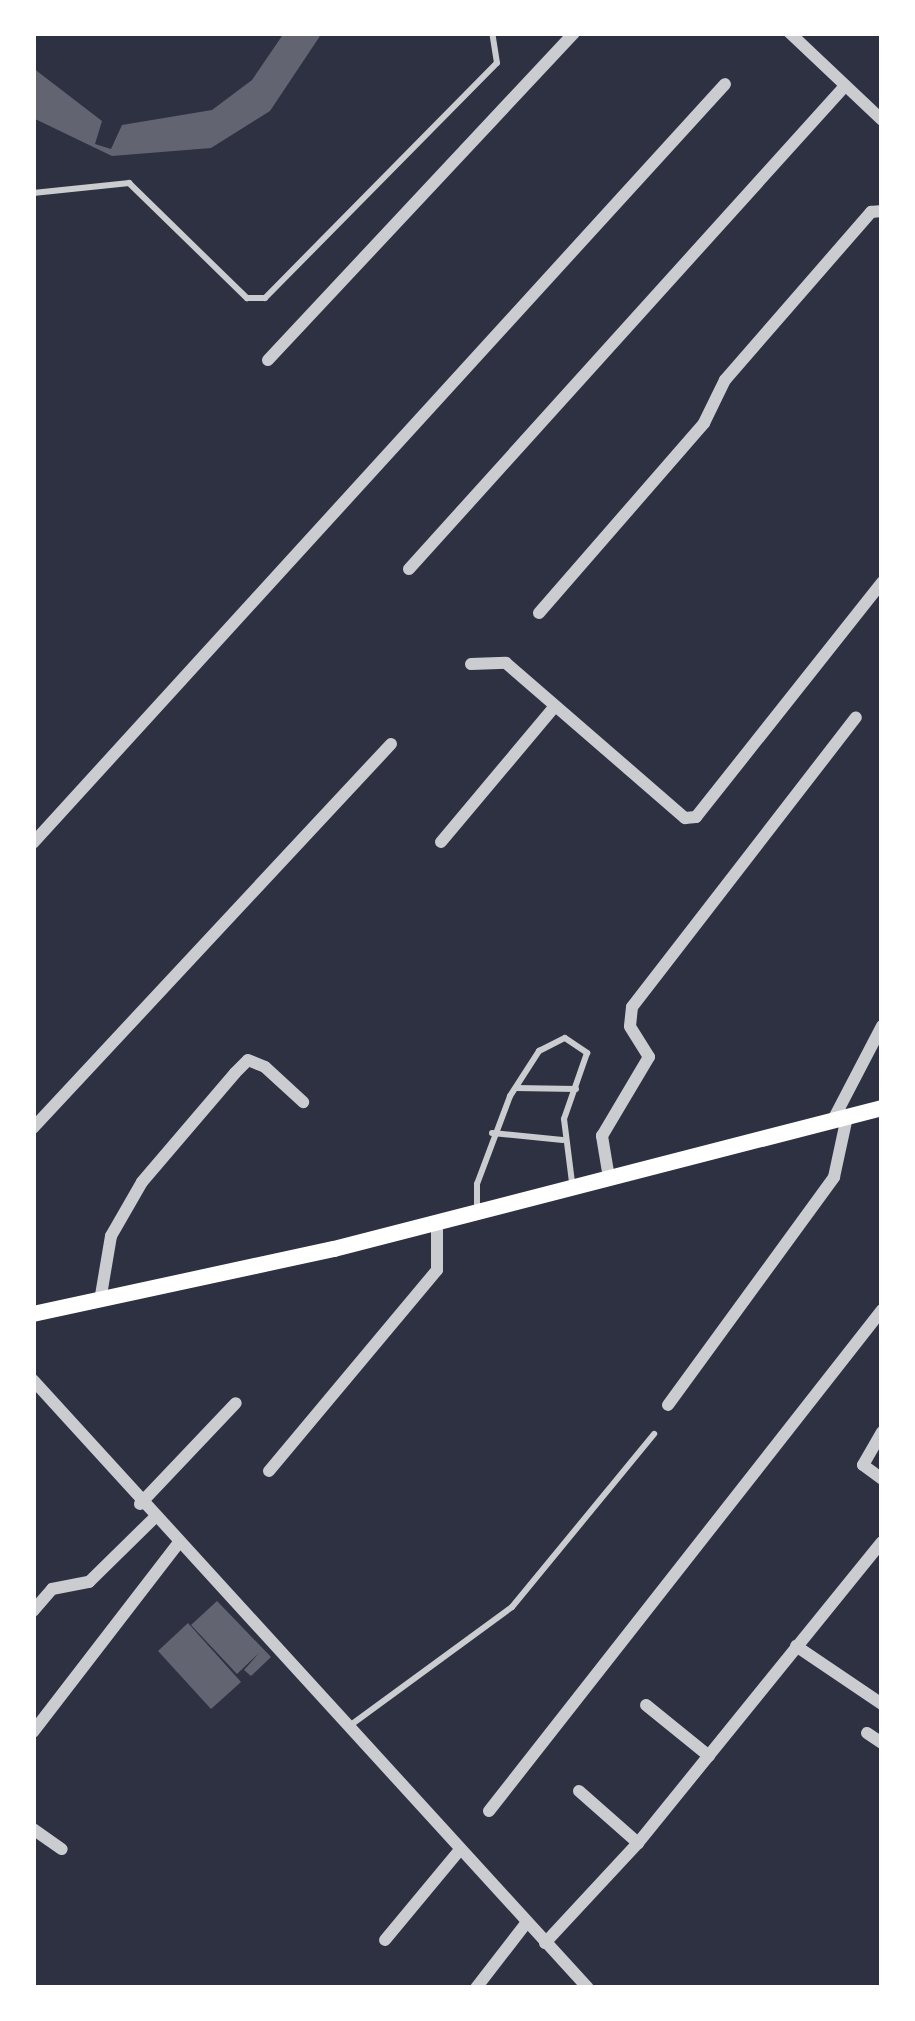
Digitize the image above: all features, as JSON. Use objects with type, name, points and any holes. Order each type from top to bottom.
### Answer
[{"type":"main road","points":[[33,1314],[436,1222],[882,1108]]},
{"type":"street","points":[[268,360],[574,33]]},
{"type":"street","points":[[790,33],[882,120]]},
{"type":"street","points":[[33,843],[725,84]]},
{"type":"street","points":[[409,569],[844,86]]},
{"type":"street","points":[[538,613],[704,423],[725,380],[871,212],[882,211]]},
{"type":"street","points":[[470,664],[506,663],[685,818],[696,817],[882,582]]},
{"type":"street","points":[[441,842],[555,706]]},
{"type":"street","points":[[608,1178],[602,1136],[649,1057],[630,1026],[632,1007],[856,716]]},
{"type":"street","points":[[33,1128],[392,744]]},
{"type":"street","points":[[668,1405],[834,1177],[840,1119],[882,1026]]},
{"type":"street","points":[[100,1301],[111,1236],[142,1182],[248,1060],[265,1067],[303,1102]]},
{"type":"street","points":[[269,1471],[437,1270],[436,1222]]},
{"type":"street","points":[[489,1811],[882,1310]]},
{"type":"street","points":[[33,1380],[153,1520],[588,1988]]},
{"type":"street","points":[[140,1504],[236,1403]]},
{"type":"street","points":[[882,1432],[862,1465],[882,1479]]},
{"type":"street","points":[[33,1611],[52,1589],[89,1582],[153,1520]]},
{"type":"street","points":[[545,1943],[638,1843],[882,1542]]},
{"type":"street","points":[[33,1732],[177,1545]]},
{"type":"street","points":[[796,1646],[882,1704]]},
{"type":"street","points":[[646,1705],[709,1756]]},
{"type":"street","points":[[867,1733],[882,1743]]},
{"type":"street","points":[[579,1791],[638,1843]]},
{"type":"street","points":[[33,1829],[62,1850]]},
{"type":"street","points":[[385,1940],[459,1851]]},
{"type":"street","points":[[476,1988],[526,1922]]},
{"type":"lane","points":[[33,193],[129,183],[247,298],[265,298],[497,63],[492,33]]},
{"type":"lane","points":[[477,1212],[492,1133],[539,1051],[565,1038],[586,1053],[563,1140],[573,1187]]},
{"type":"lane","points":[[516,1088],[575,1089]]},
{"type":"lane","points":[[492,1133],[563,1140]]},
{"type":"lane","points":[[345,1729],[512,1607],[654,1434]]},
{"type":"building","points":[[284,33],[322,33],[270,111],[211,148],[112,156],[33,118],[33,68],[102,121],[95,144],[111,149],[122,125],[212,110],[252,80]]},
{"type":"building","points":[[217,1601],[271,1657],[251,1676],[244,1670],[259,1653],[237,1674],[191,1625]]},
{"type":"building","points":[[188,1623],[241,1682],[211,1709],[158,1651]]}]
